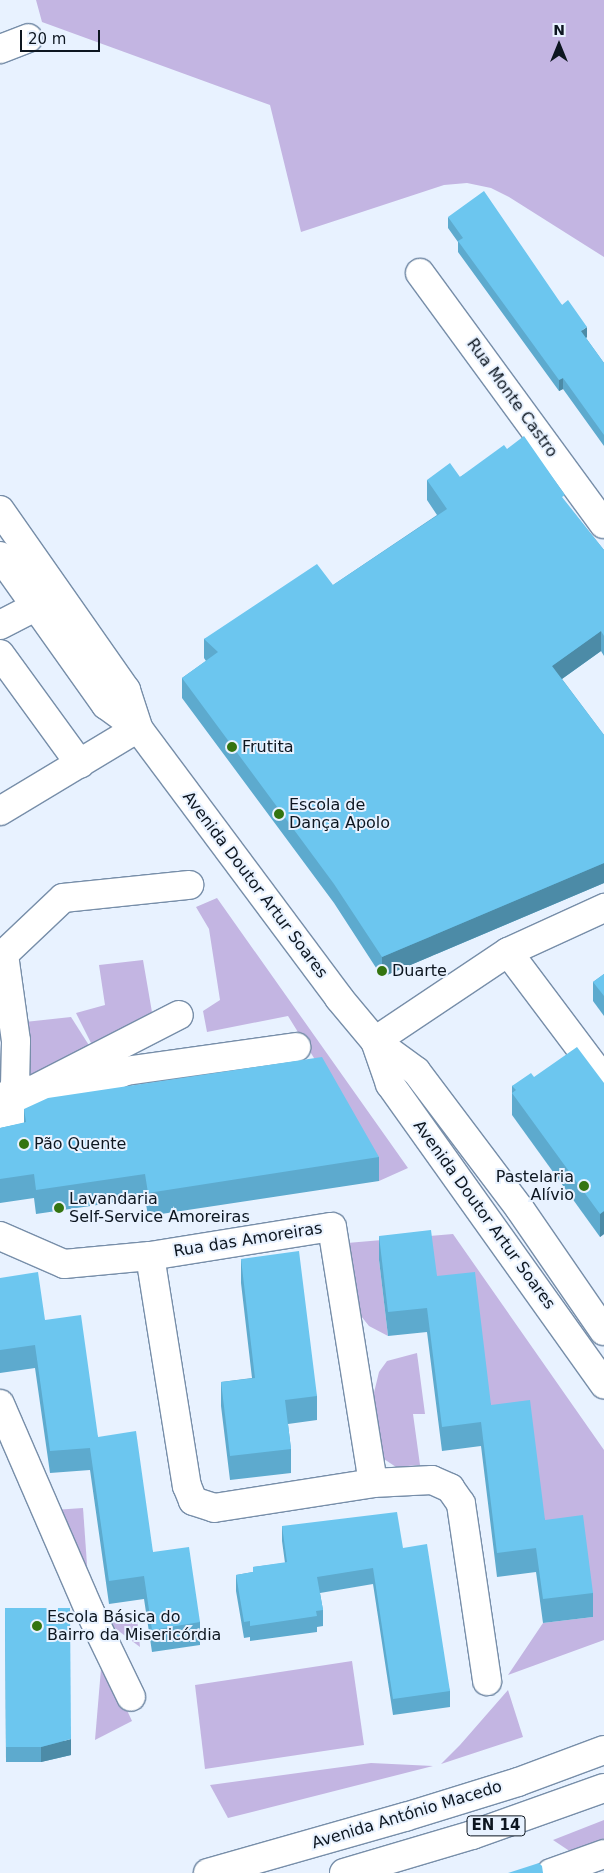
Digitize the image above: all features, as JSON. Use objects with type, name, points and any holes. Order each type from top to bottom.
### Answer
[{"type":"main road","points":[[0,49],[28,38]]},
{"type":"main road","name":"Rua Monte Castro","points":[[420,273],[604,524]]},
{"type":"main road","name":"Avenida Doutor Artur Soares","points":[[0,510],[126,690],[138,728]]},
{"type":"main road","name":"Avenida Doutor Artur Soares","points":[[5,572],[37,606],[106,705],[138,728],[339,998],[375,1041],[416,1071],[520,1209],[604,1331]]},
{"type":"main road","points":[[0,626],[37,606]]},
{"type":"main road","points":[[0,654],[80,764]]},
{"type":"main road","points":[[0,811],[138,728]]},
{"type":"main road","points":[[179,1016],[30,1091],[7,1097],[16,1041],[4,954],[62,898],[189,885]]},
{"type":"main road","points":[[375,1041],[508,952],[604,908]]},
{"type":"main road","points":[[508,952],[604,1080]]},
{"type":"main road","name":"Avenida Doutor Artur Soares","points":[[375,1041],[390,1084],[604,1384]]},
{"type":"main road","points":[[0,1126],[126,1072],[296,1047]]},
{"type":"main road","name":"Rua das Amoreiras","points":[[0,1236],[64,1264],[150,1256],[332,1227],[373,1483]]},
{"type":"main road","points":[[150,1256],[187,1486],[194,1501],[214,1508],[373,1483],[432,1480],[450,1488],[461,1504],[487,1680]]},
{"type":"main road","points":[[0,1404],[90,1612],[131,1698]]},
{"type":"main road","name":"Avenida António Macedo","points":[[208,1873],[414,1814],[604,1750]]},
{"type":"main road","name":"EN 14","points":[[344,1873],[388,1862],[604,1788]]},
{"type":"main road","points":[[560,1872],[604,1854]]},
{"type":"main road","points":[[359,1873],[388,1862]]},
{"type":"shaded area","points":[[36,0],[604,0],[604,257],[509,197],[491,188],[467,183],[444,185],[301,232],[270,105],[42,22]]},
{"type":"shaded area","points":[[217,898],[408,1168],[379,1181],[322,1081],[322,1071],[288,1016],[207,1032],[203,1011],[220,1000],[209,929],[196,907]]},
{"type":"shaded area","points":[[143,960],[153,1018],[96,1053],[76,1013],[105,1005],[99,965]]},
{"type":"shaded area","points":[[71,1017],[92,1050],[30,1080],[25,1022]]},
{"type":"shaded area","points":[[453,1234],[604,1450],[604,1640],[508,1675],[543,1623],[593,1617],[545,1544],[491,1429],[379,1260],[388,1336],[369,1326],[357,1311],[347,1243]]},
{"type":"shaded area","points":[[417,1353],[425,1414],[413,1414],[420,1465],[396,1467],[381,1457],[372,1401],[379,1372],[387,1361]]},
{"type":"shaded area","points":[[83,1508],[89,1593],[54,1510]]},
{"type":"shaded area","points":[[137,1618],[140,1647],[108,1623]]},
{"type":"shaded area","points":[[102,1657],[132,1721],[95,1740]]},
{"type":"shaded area","points":[[352,1661],[364,1745],[205,1769],[195,1685]]},
{"type":"shaded area","points":[[508,1690],[523,1737],[441,1764],[460,1745]]},
{"type":"shaded area","points":[[371,1763],[433,1766],[228,1818],[210,1785]]},
{"type":"shaded area","points":[[604,1820],[604,1843],[574,1854],[553,1840]]},
{"type":"building","points":[[484,191],[562,305],[568,300],[587,327],[581,331],[604,363],[604,435],[563,378],[559,380],[458,241],[463,238],[448,217]]},
{"type":"building","points":[[524,436],[565,495],[562,497],[604,550],[604,636],[601,631],[552,666],[604,735],[604,863],[382,957],[334,884],[182,678],[218,652],[204,639],[317,564],[333,585],[447,509],[427,480],[450,463],[460,477],[504,445],[507,449]]},
{"type":"building","points":[[604,974],[604,996],[593,982]]},
{"type":"building","points":[[577,1047],[604,1083],[604,1211],[600,1214],[512,1093],[516,1090],[512,1086],[531,1073],[534,1077]]},
{"type":"building","points":[[322,1057],[379,1157],[148,1193],[145,1174],[36,1190],[34,1174],[0,1179],[0,1128],[26,1122],[24,1109],[48,1098]]},
{"type":"building","points":[[431,1230],[437,1276],[475,1272],[491,1405],[530,1400],[545,1520],[583,1515],[593,1593],[543,1599],[536,1548],[497,1553],[481,1422],[442,1427],[427,1308],[388,1312],[379,1236]]},
{"type":"building","points":[[299,1251],[317,1396],[285,1400],[291,1449],[230,1456],[221,1382],[255,1378],[241,1259]]},
{"type":"building","points":[[38,1272],[45,1320],[81,1315],[98,1437],[136,1431],[153,1552],[189,1547],[200,1622],[152,1630],[144,1576],[109,1581],[90,1448],[50,1451],[35,1345],[0,1350],[0,1278]]},
{"type":"building","points":[[397,1512],[403,1548],[427,1544],[450,1691],[393,1699],[373,1568],[317,1577],[323,1610],[316,1611],[317,1616],[250,1626],[250,1621],[244,1622],[236,1575],[253,1572],[253,1567],[287,1562],[282,1526]]},
{"type":"building","points":[[5,1608],[70,1608],[71,1739],[41,1747],[6,1747]]},
{"type":"building","points":[[539,1863],[542,1866],[543,1873],[508,1873]]},
{"type":"place","name":"Frutita","points":[[232,747]]},
{"type":"place","name":"Escola de Dança Apolo","points":[[279,814]]},
{"type":"place","name":"Duarte","points":[[382,971]]},
{"type":"place","name":"Pão Quente","points":[[24,1144]]},
{"type":"place","name":"Pastelaria Alívio","points":[[584,1186]]},
{"type":"place","name":"Lavandaria Self-Service Amoreiras","points":[[59,1208]]},
{"type":"place","name":"Escola Básica do Bairro da Misericórdia","points":[[37,1626]]}]
